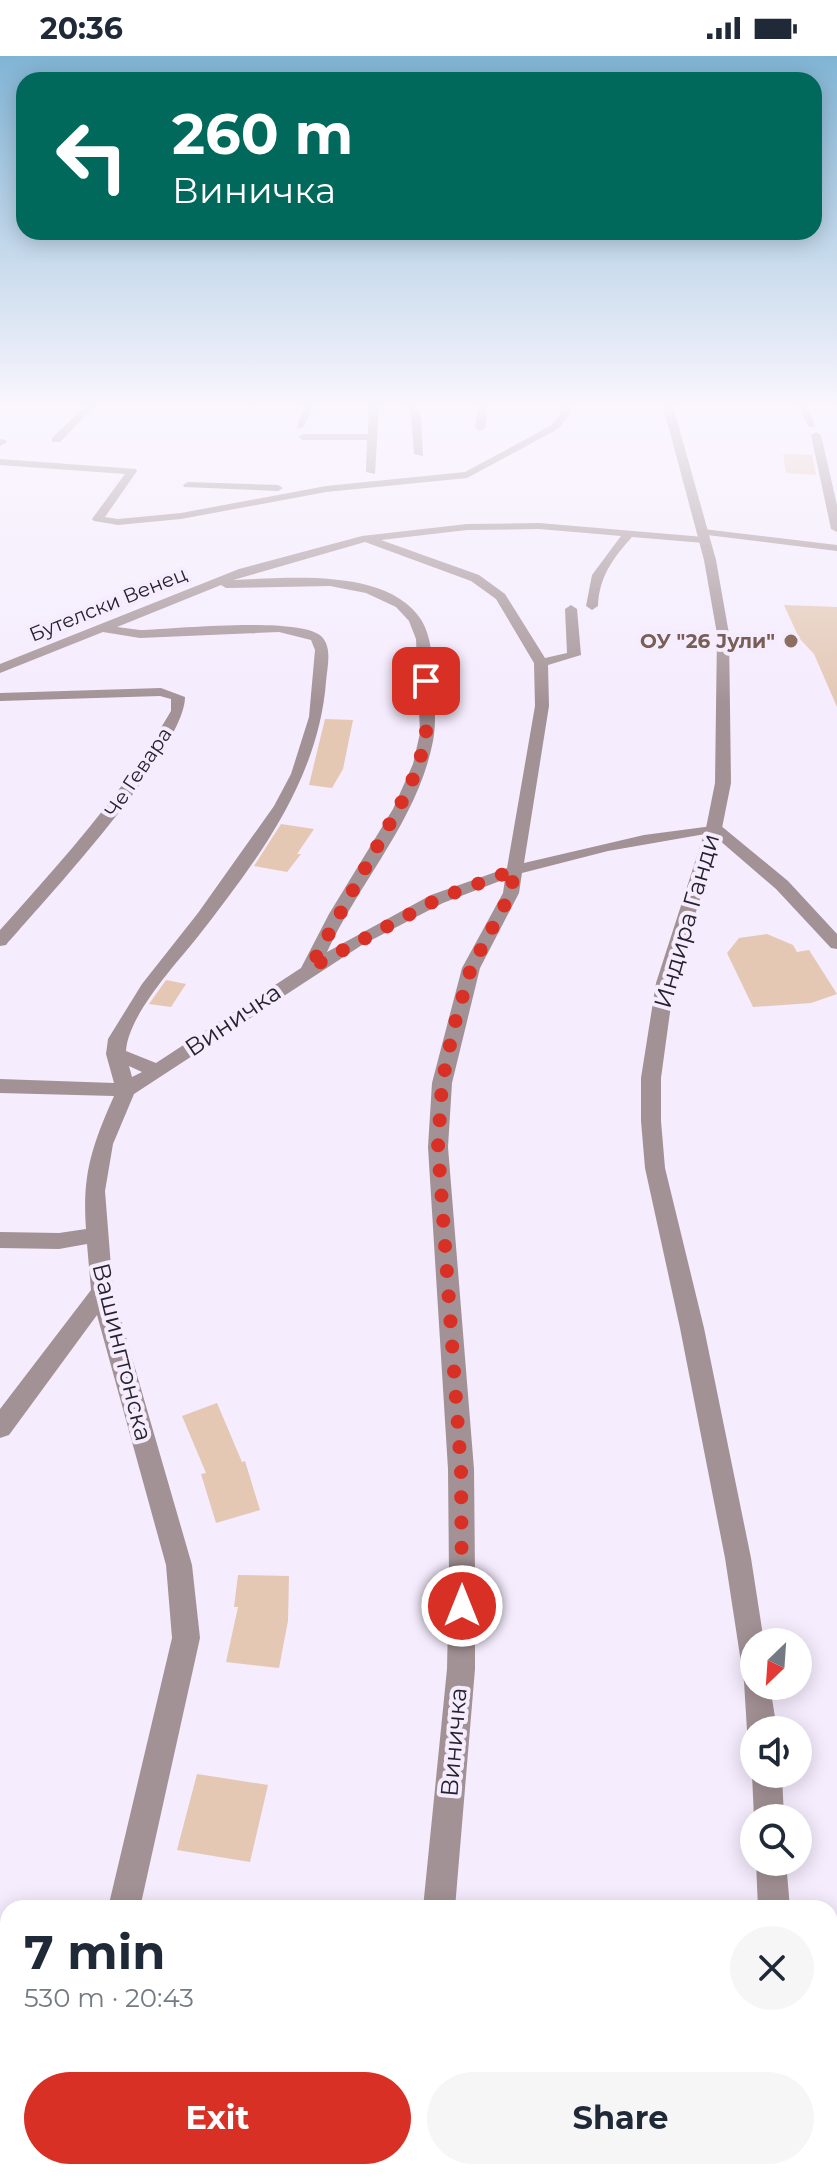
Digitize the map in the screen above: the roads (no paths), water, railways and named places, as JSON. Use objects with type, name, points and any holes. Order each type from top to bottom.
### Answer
[{"type":"street","points":[[108,505],[98,519],[107,522],[181,516],[239,505]]},
{"type":"street","name":"Индира Ганди","points":[[695,505],[723,634],[723,783],[714,828],[665,983],[654,1048],[651,1121],[655,1168],[692,1328],[738,1558],[748,1628]]},
{"type":"street","points":[[831,505],[837,529]]},
{"type":"street","name":"Бутелски Венец","points":[[0,669],[287,557],[366,538],[421,531],[511,526],[569,527],[837,548]]},
{"type":"street","points":[[592,606],[599,567],[629,534]]},
{"type":"street","name":"Виничка","points":[[366,538],[475,578],[501,597],[541,663],[542,706],[511,893],[471,968],[442,1083],[438,1147],[461,1469],[462,1574],[461,1669],[440,1900]]},
{"type":"street","points":[[213,584],[313,583],[363,589],[387,597],[408,609],[424,637],[428,708],[426,741],[398,813],[336,916],[310,968]]},
{"type":"street","points":[[541,663],[574,655],[571,609]]},
{"type":"street","points":[[0,1086],[126,1090],[116,1054],[117,1039],[133,1011],[282,806],[298,774],[316,717],[322,650],[316,638],[307,634],[279,628],[140,634],[100,628]]},
{"type":"street","name":"Че Гевара","points":[[0,697],[161,692],[178,697],[178,711],[155,754],[101,825],[0,941]]},
{"type":"street","points":[[714,828],[782,885],[837,944]]},
{"type":"street","name":"Виничка","points":[[126,1090],[310,968],[438,899],[514,870],[714,828]]},
{"type":"street","points":[[116,1054],[158,1071]]},
{"type":"street","name":"Вашингтонска","points":[[126,1090],[103,1144],[94,1191],[102,1292],[179,1565],[186,1638],[126,1900]]},
{"type":"street","points":[[0,1240],[59,1241],[96,1235]]},
{"type":"street","points":[[0,1428],[102,1292]]},
{"type":"street","points":[[772,1876],[773,1900]]},
{"type":"place","name":"ОУ \"26 Јули\"","points":[[791,641]]}]
